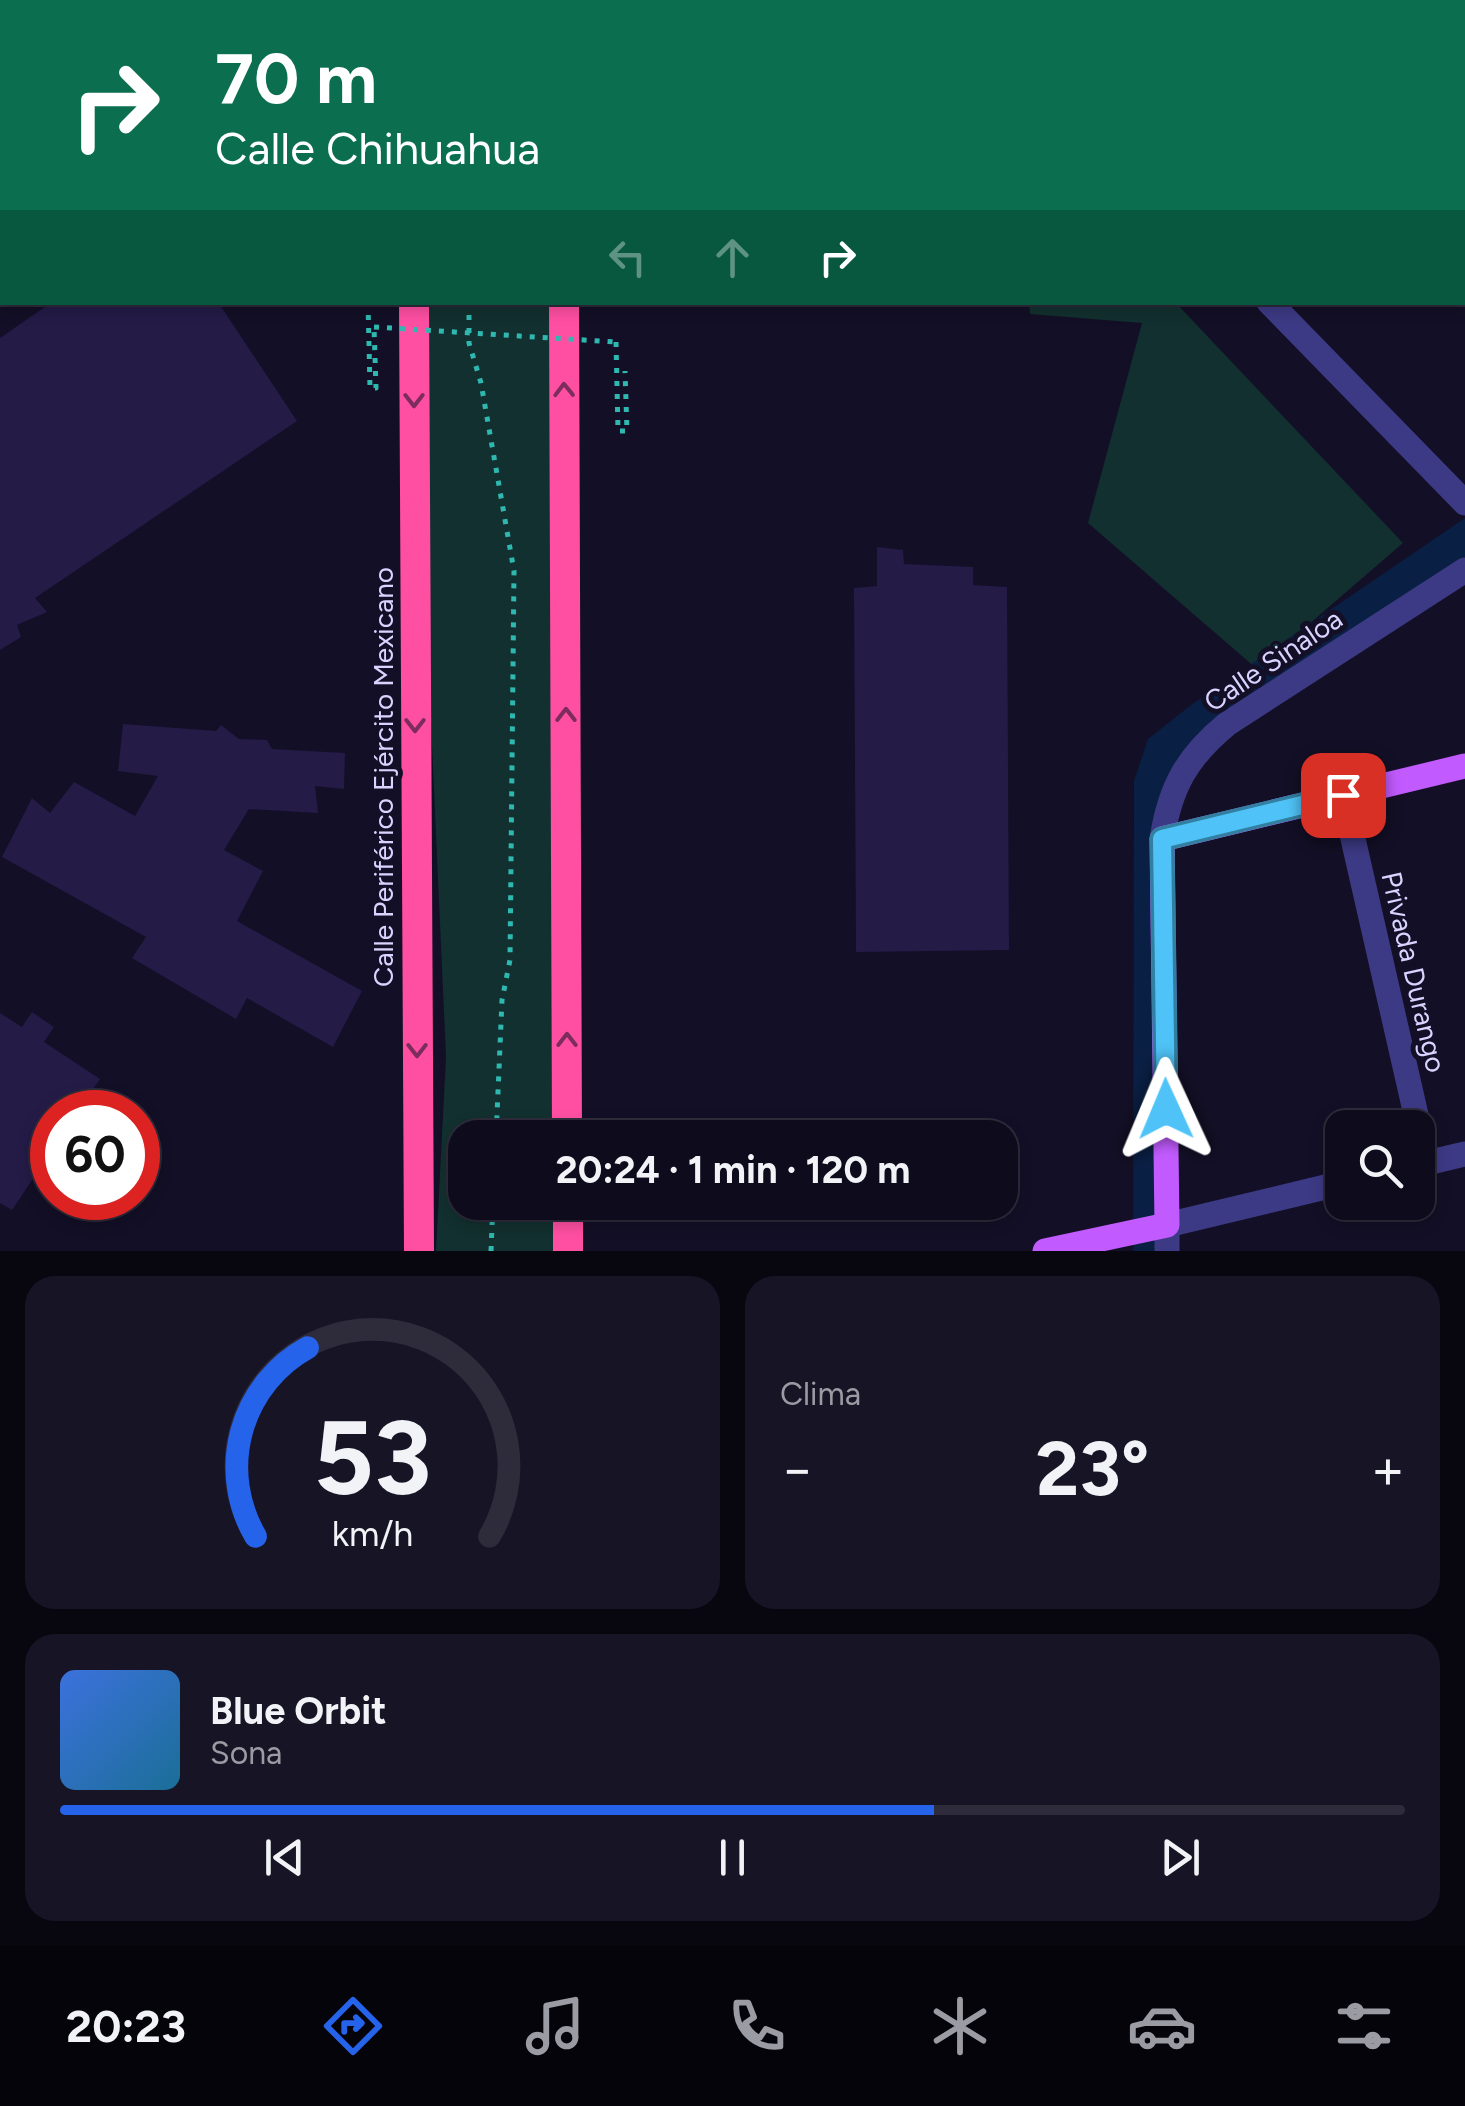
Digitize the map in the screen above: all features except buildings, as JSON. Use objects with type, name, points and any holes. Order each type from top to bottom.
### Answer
[{"type":"highway","name":"Calle Periférico Ejército Mexicano","points":[[414,305],[419,1251]]},
{"type":"highway","points":[[564,305],[568,1120]]},
{"type":"highway","points":[[568,1220],[568,1251]]},
{"type":"main road","points":[[1045,1251],[1115,1235],[1162,1235],[1162,839],[1465,766]]},
{"type":"street","points":[[1271,305],[1465,501]]},
{"type":"street","name":"Calle Sinaloa","points":[[1162,839],[1170,798],[1188,762],[1204,742],[1465,570]]},
{"type":"street","name":"Privada Durango","points":[[1343,795],[1410,1110]]},
{"type":"street","points":[[1435,1161],[1465,1154]]},
{"type":"street","points":[[1162,1235],[1325,1188]]},
{"type":"path","points":[[368,305],[370,388],[376,388],[374,327],[616,342],[618,430],[627,431],[625,371]]},
{"type":"path","points":[[469,305],[469,343],[481,383],[514,571],[510,960],[502,1000],[497,1120]]},
{"type":"path","points":[[491,1251],[492,1220]]},
{"type":"green space","points":[[419,305],[568,305],[582,863],[574,1120],[448,1120],[448,1220],[570,1220],[569,1251],[436,1251],[446,1057],[426,610]]},
{"type":"green space","points":[[1029,305],[1178,305],[1403,543],[1257,669],[1088,523],[1142,323],[1030,314]]},
{"type":"water","points":[[1465,518],[1465,557],[1212,726],[1175,767],[1160,1251],[1133,1251],[1134,781],[1148,739],[1191,705]]},
{"type":"route","points":[[1166,1109],[1162,839],[1343,795]]}]
